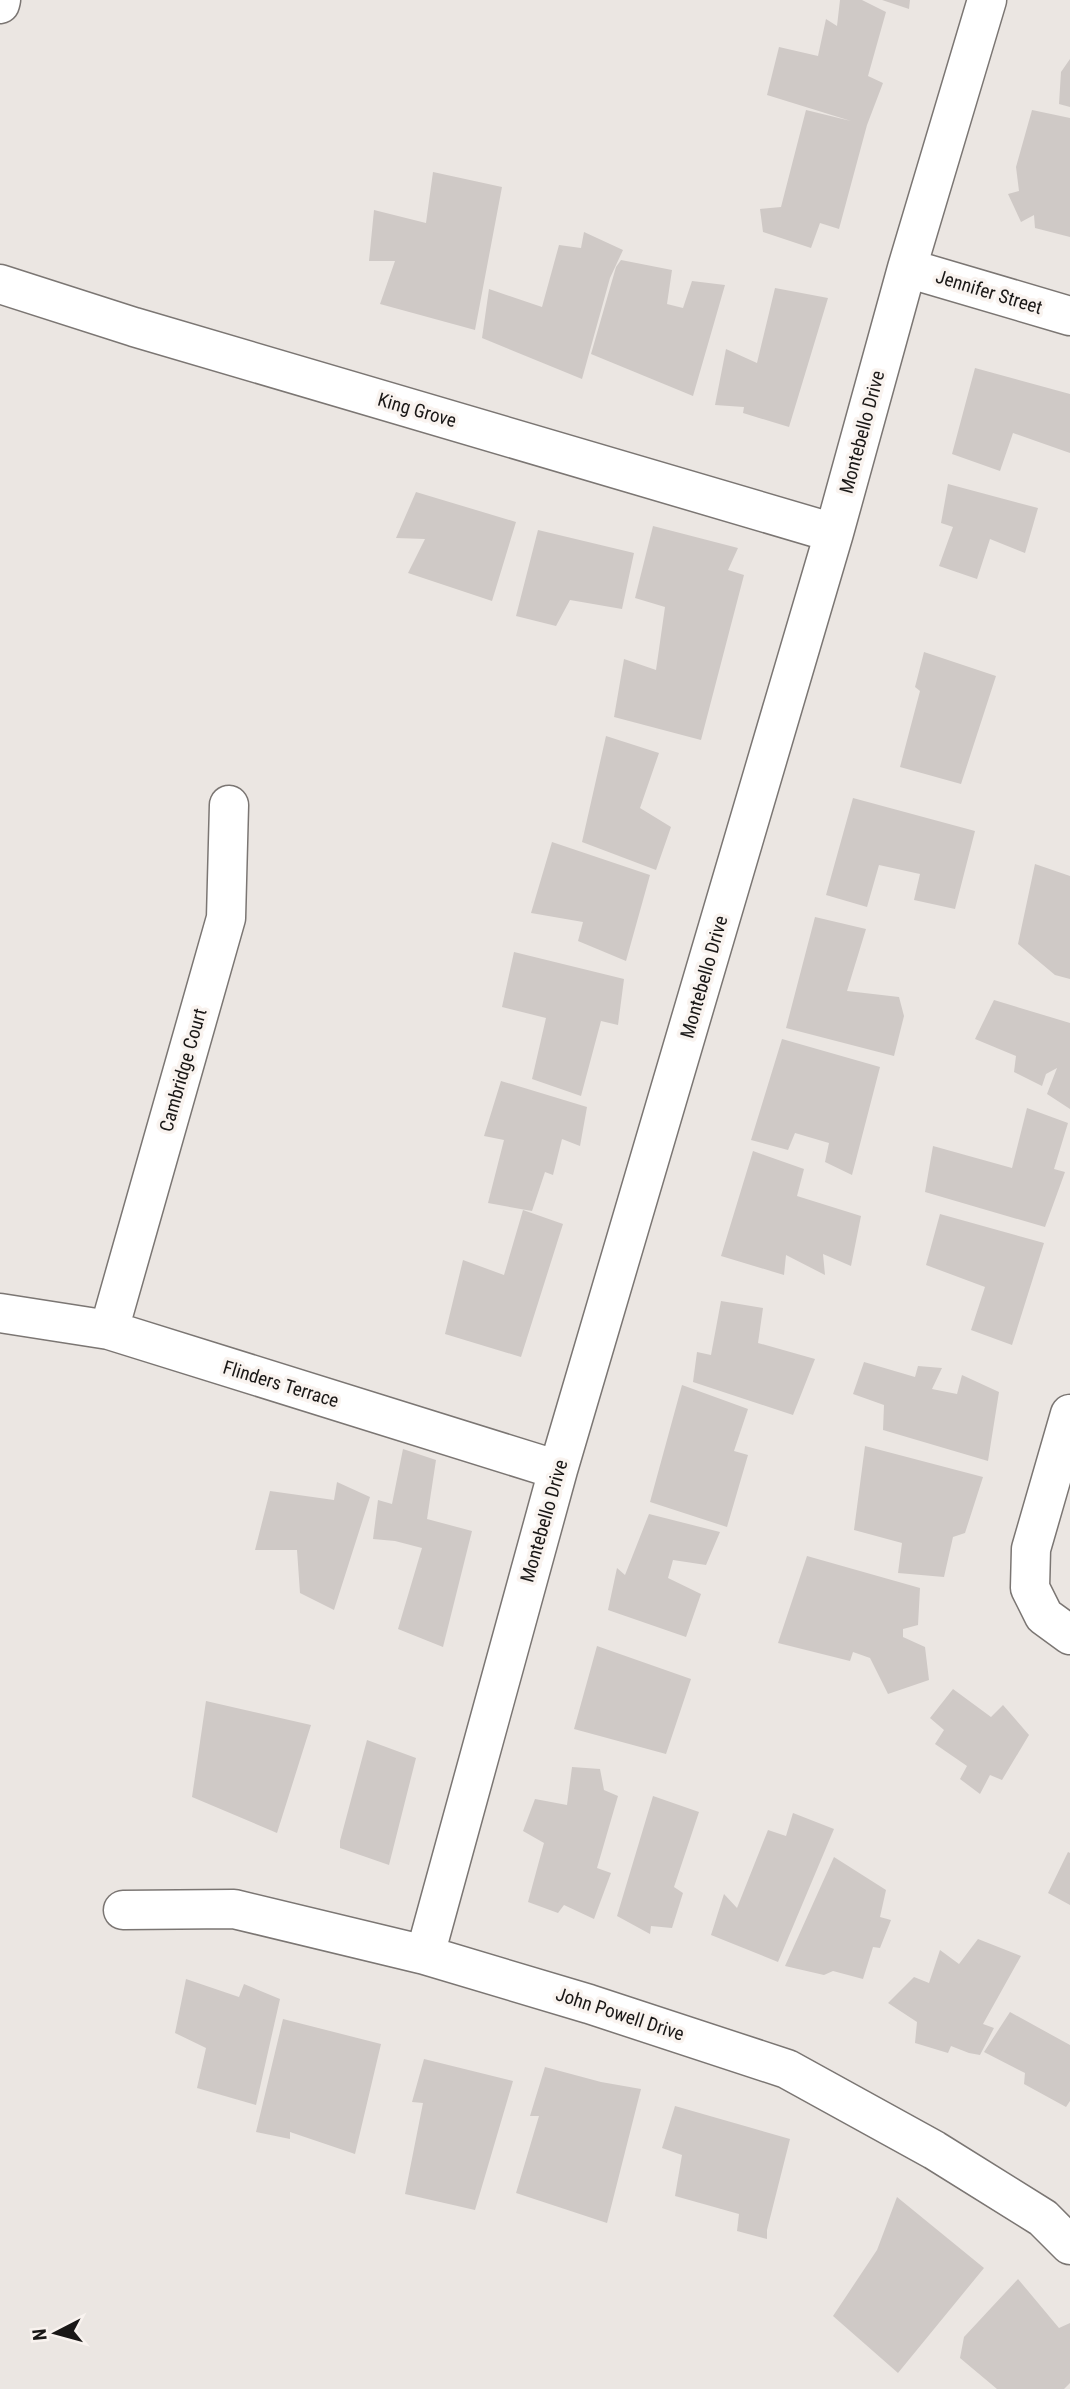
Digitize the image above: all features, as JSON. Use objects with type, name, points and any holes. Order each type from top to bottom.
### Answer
[{"type":"street","name":"Montebello Drive","points":[[425,1955],[558,1470],[834,533],[907,268],[986,0]]},
{"type":"street","name":"Jennifer Street","points":[[907,268],[1070,316]]},
{"type":"street","name":"King Grove","points":[[0,284],[147,331],[834,533]]},
{"type":"street","name":"Cambridge Court","points":[[109,1330],[226,918],[229,805]]},
{"type":"street","name":"Flinders Terrace","points":[[0,1313],[109,1330],[558,1470]]},
{"type":"street","points":[[1070,1414],[1031,1549],[1030,1588],[1044,1616],[1070,1635]]},
{"type":"street","name":"John Powell Drive","points":[[123,1910],[234,1909],[425,1955],[589,2004],[787,2069],[933,2150],[1043,2218],[1070,2245]]},
{"type":"building","points":[[840,0],[862,0],[886,12],[868,76],[883,83],[867,125],[839,229],[820,223],[811,248],[763,232],[760,209],[781,207],[806,110],[851,121],[767,95],[779,47],[818,56],[826,19],[837,26]]},
{"type":"building","points":[[882,0],[910,0],[909,9]]},
{"type":"building","points":[[1070,59],[1070,107],[1059,104],[1061,72]]},
{"type":"building","points":[[1032,110],[1070,118],[1070,237],[1035,228],[1034,215],[1021,222],[1008,194],[1019,191],[1016,167]]},
{"type":"building","points":[[433,172],[502,187],[475,330],[380,304],[395,261],[369,261],[374,210],[426,223]]},
{"type":"building","points":[[584,232],[623,250],[610,278],[582,379],[482,338],[489,289],[542,307],[559,245],[581,248]]},
{"type":"building","points":[[621,260],[672,270],[667,304],[683,308],[692,281],[725,285],[693,396],[591,354],[616,267]]},
{"type":"building","points":[[775,288],[828,298],[789,427],[743,413],[744,407],[715,405],[726,349],[757,363]]},
{"type":"building","points":[[975,368],[1070,394],[1070,453],[1013,433],[1000,471],[952,454]]},
{"type":"building","points":[[948,484],[1038,508],[1025,553],[990,539],[977,579],[939,566],[953,527],[941,523]]},
{"type":"building","points":[[416,492],[516,522],[492,601],[408,573],[425,539],[396,538]]},
{"type":"building","points":[[653,526],[738,548],[728,570],[744,575],[701,740],[614,717],[624,659],[656,670],[665,607],[635,598]]},
{"type":"building","points":[[538,530],[634,553],[622,609],[570,600],[556,626],[516,616]]},
{"type":"building","points":[[924,652],[996,676],[961,784],[900,767],[920,691],[915,687]]},
{"type":"building","points":[[606,736],[659,753],[640,808],[671,827],[656,870],[582,842]]},
{"type":"building","points":[[853,798],[975,831],[955,909],[914,900],[920,874],[879,865],[867,907],[826,895]]},
{"type":"building","points":[[552,842],[650,875],[626,961],[578,941],[583,922],[531,913]]},
{"type":"building","points":[[1035,864],[1070,876],[1070,979],[1055,975],[1018,944]]},
{"type":"building","points":[[815,917],[866,929],[847,991],[899,997],[904,1016],[894,1056],[786,1028]]},
{"type":"building","points":[[514,952],[624,979],[618,1025],[601,1021],[581,1096],[532,1079],[546,1018],[502,1007]]},
{"type":"building","points":[[994,1000],[1070,1023],[1070,1109],[1047,1094],[1057,1068],[1046,1074],[1042,1086],[1014,1072],[1016,1056],[975,1039]]},
{"type":"building","points":[[782,1039],[880,1067],[852,1175],[825,1162],[829,1143],[795,1133],[788,1150],[751,1140]]},
{"type":"building","points":[[501,1081],[587,1107],[580,1146],[562,1139],[553,1175],[545,1172],[532,1211],[488,1203],[504,1140],[484,1136]]},
{"type":"building","points":[[1027,1108],[1068,1123],[1054,1169],[1065,1172],[1045,1227],[925,1192],[933,1146],[1012,1168]]},
{"type":"building","points":[[753,1151],[804,1169],[797,1196],[861,1216],[851,1266],[823,1254],[825,1275],[786,1255],[784,1275],[721,1256]]},
{"type":"building","points":[[523,1210],[563,1224],[521,1357],[445,1334],[463,1260],[504,1275]]},
{"type":"building","points":[[940,1214],[1044,1243],[1012,1345],[971,1330],[985,1287],[926,1265]]},
{"type":"building","points":[[721,1301],[763,1308],[758,1343],[815,1359],[793,1415],[693,1382],[697,1352],[711,1355]]},
{"type":"building","points":[[864,1362],[915,1377],[918,1366],[942,1368],[932,1389],[957,1394],[962,1375],[999,1392],[988,1461],[883,1430],[884,1405],[853,1394]]},
{"type":"building","points":[[682,1385],[748,1409],[734,1451],[748,1455],[727,1527],[650,1502]]},
{"type":"building","points":[[865,1446],[983,1477],[965,1533],[953,1537],[944,1577],[898,1573],[902,1543],[854,1530]]},
{"type":"building","points":[[403,1449],[436,1460],[427,1519],[472,1531],[443,1647],[398,1629],[422,1548],[373,1539],[378,1500],[392,1504]]},
{"type":"building","points":[[337,1482],[370,1497],[334,1610],[300,1593],[297,1550],[255,1550],[270,1491],[334,1500]]},
{"type":"building","points":[[649,1514],[720,1532],[706,1565],[673,1560],[668,1578],[701,1594],[686,1637],[608,1610],[617,1568],[625,1575]]},
{"type":"building","points":[[807,1556],[920,1588],[918,1625],[903,1629],[903,1637],[925,1647],[929,1680],[888,1694],[870,1658],[853,1652],[850,1661],[778,1643]]},
{"type":"building","points":[[597,1646],[691,1679],[666,1754],[574,1729]]},
{"type":"building","points":[[953,1689],[991,1717],[1003,1705],[1029,1735],[1002,1780],[990,1775],[980,1794],[960,1779],[967,1766],[935,1744],[944,1730],[930,1718]]},
{"type":"building","points":[[206,1701],[311,1725],[277,1833],[192,1797]]},
{"type":"building","points":[[367,1740],[416,1758],[389,1865],[340,1848]]},
{"type":"building","points":[[572,1767],[600,1769],[604,1790],[618,1796],[597,1868],[611,1873],[594,1919],[564,1905],[558,1913],[528,1902],[544,1843],[523,1831],[535,1799],[567,1805]]},
{"type":"building","points":[[653,1796],[699,1812],[674,1887],[683,1893],[672,1928],[651,1926],[650,1934],[617,1916]]},
{"type":"building","points":[[793,1813],[834,1829],[778,1962],[711,1935],[724,1894],[737,1908],[768,1830],[786,1836]]},
{"type":"building","points":[[1068,1852],[1070,1853],[1070,1905],[1048,1893]]},
{"type":"building","points":[[834,1857],[886,1890],[880,1917],[891,1920],[880,1948],[873,1947],[863,1979],[833,1971],[824,1975],[785,1966]]},
{"type":"building","points":[[978,1939],[1021,1956],[983,2024],[994,2028],[980,2055],[951,2046],[948,2053],[915,2043],[917,2022],[888,2003],[914,1977],[929,1983],[940,1950],[959,1964]]},
{"type":"building","points":[[186,1979],[239,1997],[244,1984],[280,1999],[256,2105],[197,2088],[206,2048],[175,2033]]},
{"type":"building","points":[[1010,2012],[1070,2045],[1070,2101],[1066,2107],[1024,2084],[1025,2073],[984,2052]]},
{"type":"building","points":[[283,2019],[381,2044],[355,2154],[290,2132],[290,2139],[256,2132]]},
{"type":"building","points":[[424,2059],[513,2081],[475,2210],[405,2194],[423,2103],[412,2102]]},
{"type":"building","points":[[545,2067],[601,2082],[641,2089],[607,2223],[516,2193],[539,2116],[530,2116]]},
{"type":"building","points":[[675,2106],[790,2139],[767,2239],[737,2231],[739,2214],[675,2196],[682,2155],[662,2148]]},
{"type":"building","points":[[897,2197],[984,2268],[898,2373],[833,2316],[877,2250]]},
{"type":"building","points":[[1018,2279],[1059,2328],[1070,2323],[1070,2383],[1064,2389],[997,2389],[960,2358],[964,2337]]}]
